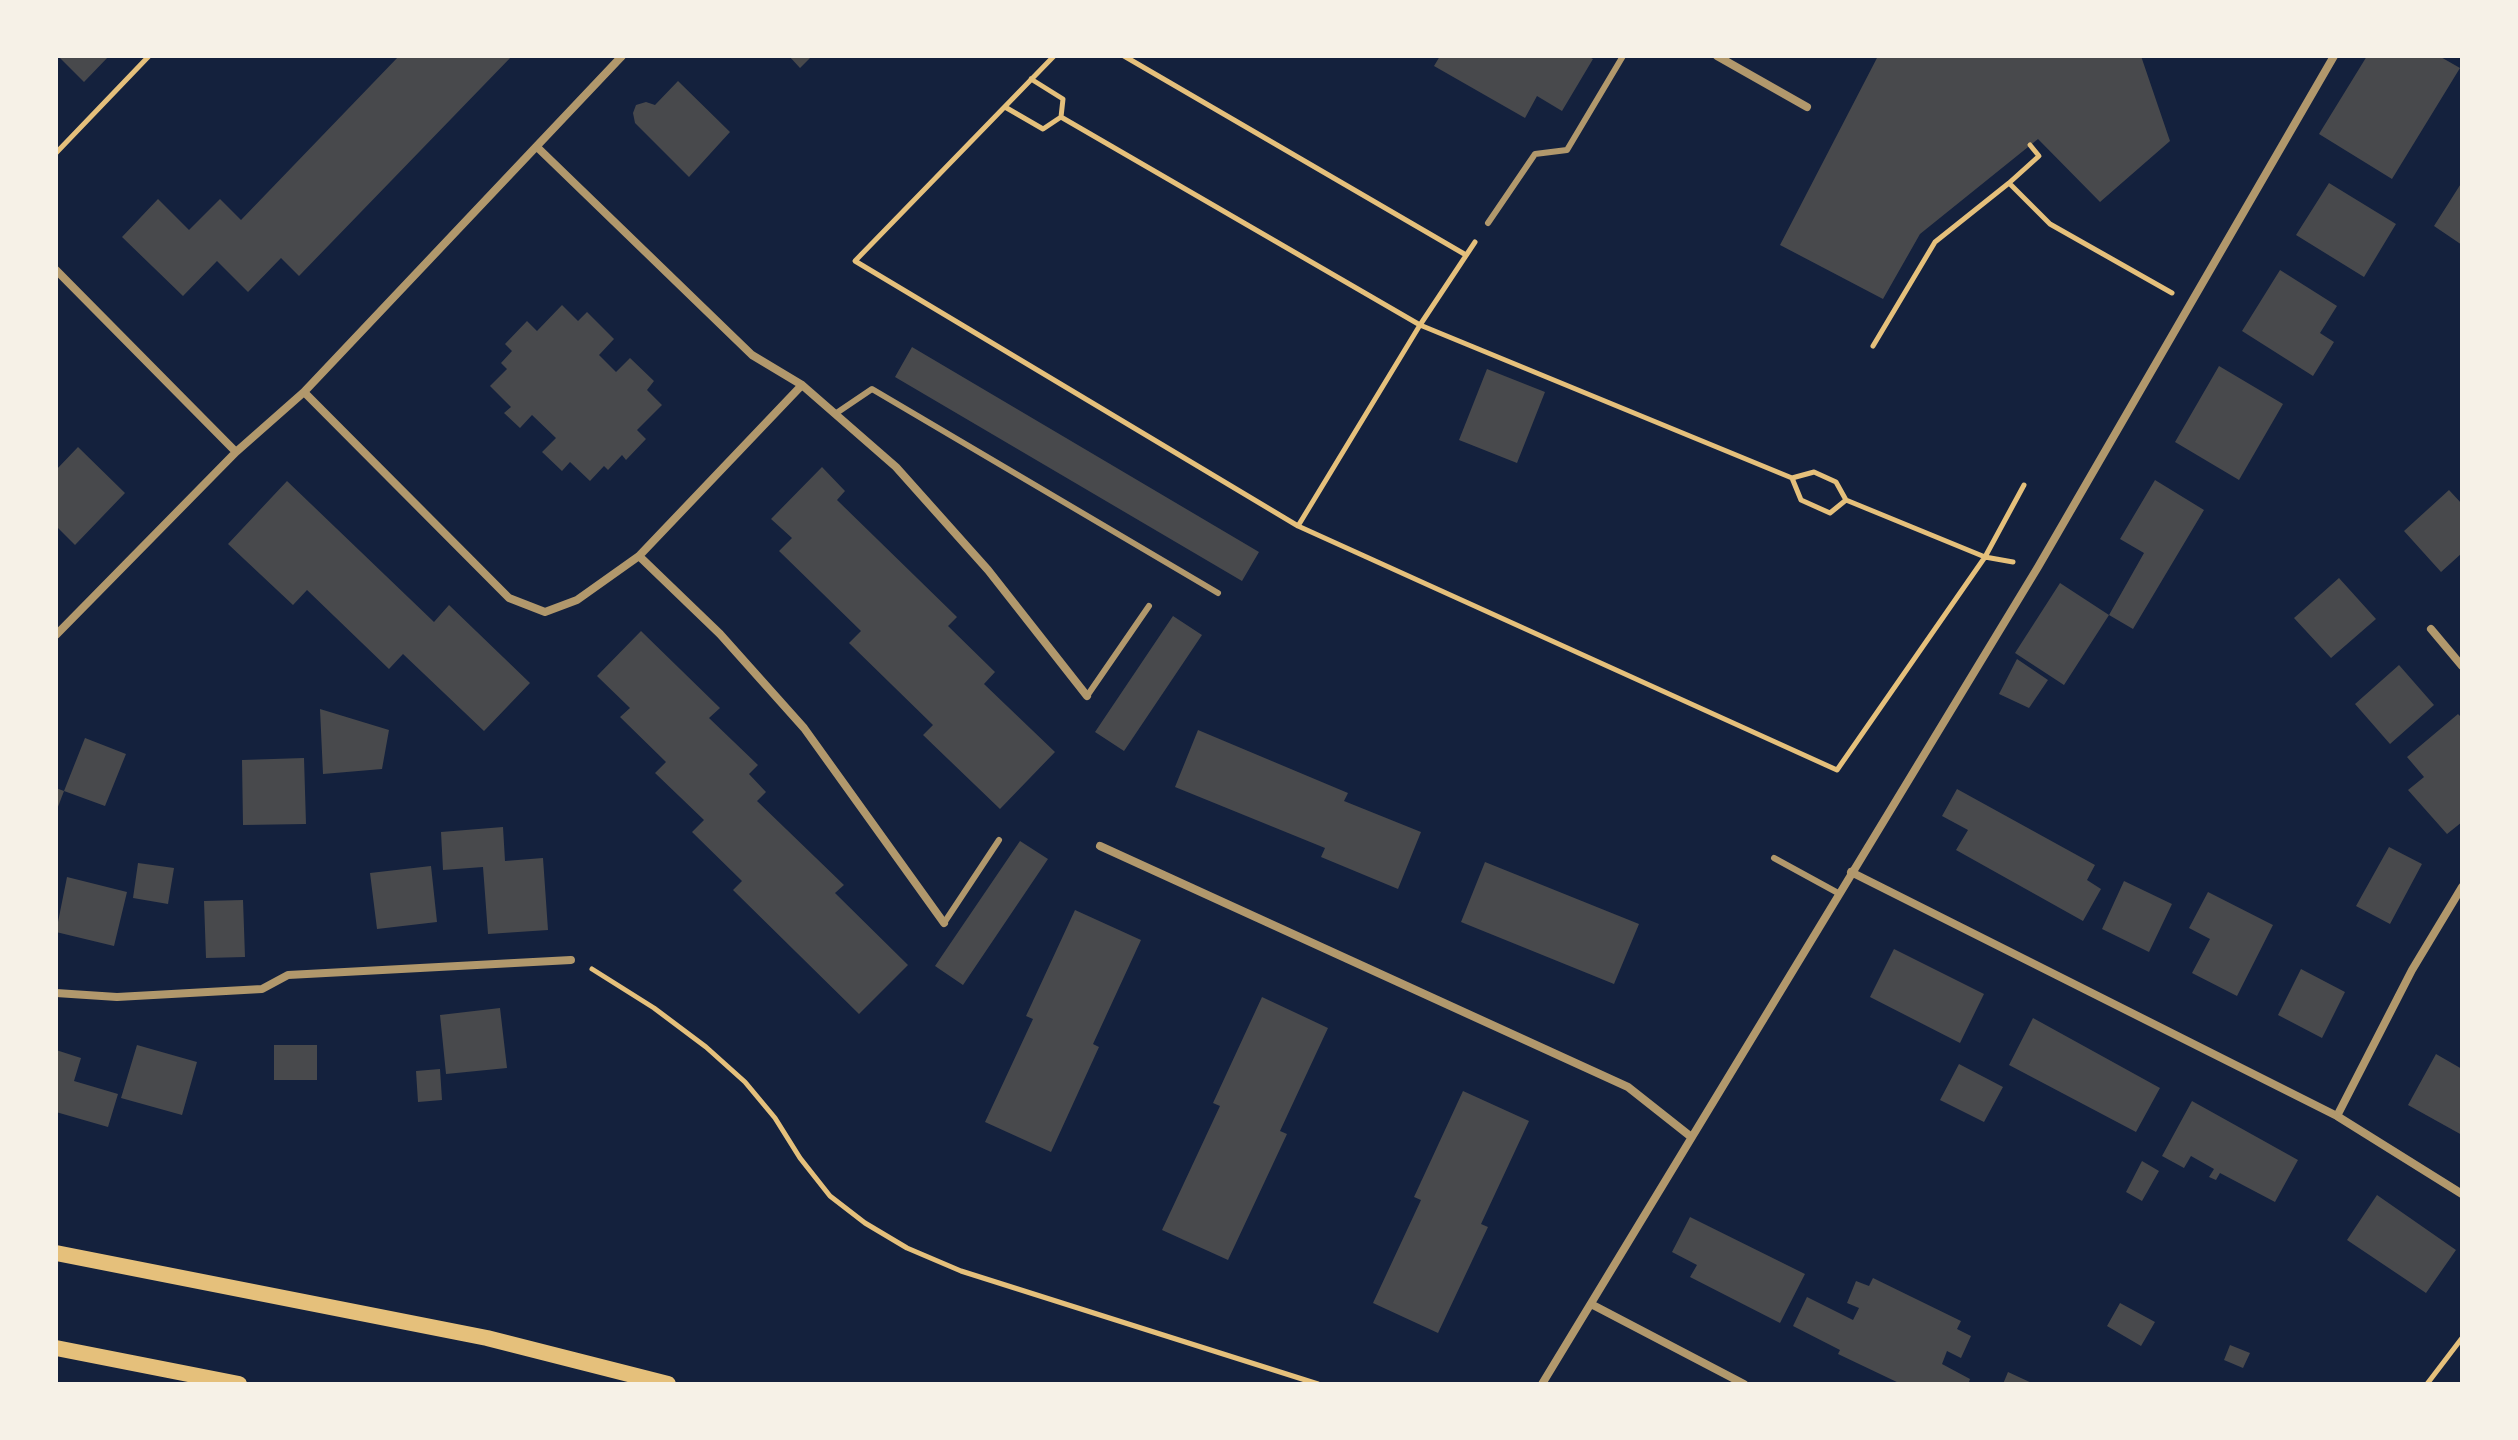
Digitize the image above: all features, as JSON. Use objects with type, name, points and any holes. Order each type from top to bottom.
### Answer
[{"type":"main road","points":[[56,1253],[487,1338],[668,1384]]},
{"type":"main road","points":[[56,1348],[239,1384]]},
{"type":"street","points":[[56,635],[236,452],[304,392],[622,56]]},
{"type":"street","points":[[1717,56],[1807,107]]},
{"type":"street","points":[[1542,1384],[2038,567],[2334,56]]},
{"type":"street","points":[[537,147],[752,355],[802,385],[896,467],[988,570],[1087,696]]},
{"type":"street","points":[[56,270],[236,452]]},
{"type":"street","points":[[304,392],[509,598],[545,612],[577,600],[639,556],[802,385]]},
{"type":"street","points":[[639,556],[720,634],[804,728],[944,923]]},
{"type":"street","points":[[2431,629],[2462,666]]},
{"type":"street","points":[[1100,846],[1628,1087],[1690,1136]]},
{"type":"street","points":[[1851,872],[2337,1116],[2462,1194]]},
{"type":"street","points":[[2337,1116],[2412,970],[2462,887]]},
{"type":"street","points":[[56,993],[117,997],[262,989],[288,975],[571,960]]},
{"type":"street","points":[[1591,1304],[1744,1384]]},
{"type":"lane","points":[[1488,223],[1535,154],[1567,150],[1623,56]]},
{"type":"lane","points":[[835,414],[872,389],[1218,593]]},
{"type":"lane","points":[[1087,696],[1149,606]]},
{"type":"lane","points":[[944,923],[999,840]]},
{"type":"lane","points":[[1774,858],[1838,893]]},
{"type":"path","points":[[56,153],[149,56]]},
{"type":"path","points":[[1054,56],[855,261],[1298,526],[1837,770],[1985,557],[2024,485]]},
{"type":"path","points":[[1124,56],[1466,255]]},
{"type":"path","points":[[1005,107],[1043,129],[1061,117],[1063,99],[1031,79]]},
{"type":"path","points":[[1061,117],[1420,325],[1792,478],[1814,472],[1836,482],[1846,500],[1985,557],[2038,567]]},
{"type":"path","points":[[1873,346],[1935,242],[2039,156],[2030,145]]},
{"type":"path","points":[[2009,183],[2050,224],[2191,303]]},
{"type":"path","points":[[1298,526],[1420,325],[1488,223]]},
{"type":"path","points":[[1792,478],[1801,500],[1830,513],[1846,500]]},
{"type":"path","points":[[571,960],[603,974],[706,1047],[745,1082],[775,1118],[800,1158],[830,1196],[865,1223],[907,1248],[961,1271],[1318,1384]]},
{"type":"path","points":[[2427,1384],[2462,1338]]},
{"type":"building","points":[[58,56],[109,56],[84,82]]},
{"type":"building","points":[[399,56],[512,56],[299,276],[281,258],[248,292],[217,261],[183,296],[122,237],[158,199],[189,230],[220,199],[241,220]]},
{"type":"building","points":[[789,56],[812,56],[800,68]]},
{"type":"building","points":[[1440,56],[1587,56],[1593,59],[1562,111],[1537,96],[1525,118],[1434,66]]},
{"type":"building","points":[[1878,56],[2141,56],[2170,141],[2100,202],[2038,139],[1920,234],[1883,299],[1780,245]]},
{"type":"building","points":[[2367,56],[2439,56],[2460,68],[2392,179],[2319,134]]},
{"type":"building","points":[[678,81],[730,132],[689,177],[635,123],[633,113],[636,105],[646,102],[655,105]]},
{"type":"building","points":[[2462,182],[2462,245],[2434,226]]},
{"type":"building","points":[[2329,183],[2396,224],[2364,277],[2296,235]]},
{"type":"building","points":[[2280,270],[2337,306],[2320,333],[2334,342],[2313,376],[2242,331]]},
{"type":"building","points":[[562,305],[578,321],[587,312],[614,339],[599,355],[616,372],[630,358],[654,381],[647,390],[662,405],[637,430],[646,439],[626,460],[622,455],[608,470],[604,466],[590,481],[570,462],[562,471],[542,452],[556,438],[532,415],[520,428],[504,413],[511,407],[490,386],[507,369],[501,363],[512,351],[505,344],[527,321],[537,331]]},
{"type":"building","points":[[912,347],[1259,552],[1242,581],[895,377]]},
{"type":"building","points":[[2219,366],[2283,404],[2239,480],[2175,442]]},
{"type":"building","points":[[1487,369],[1545,392],[1517,463],[1459,440]]},
{"type":"building","points":[[78,447],[125,493],[75,545],[56,526],[56,470]]},
{"type":"building","points":[[822,467],[845,491],[837,500],[957,617],[948,626],[995,672],[984,684],[1055,752],[1000,809],[923,735],[933,725],[849,643],[861,631],[779,551],[792,538],[771,519]]},
{"type":"building","points":[[2155,480],[2204,510],[2133,629],[2109,615],[2144,553],[2120,539]]},
{"type":"building","points":[[287,481],[434,622],[449,605],[530,683],[484,731],[403,654],[389,669],[307,590],[293,605],[228,544]]},
{"type":"building","points":[[2449,490],[2462,504],[2462,553],[2441,572],[2404,531]]},
{"type":"building","points":[[2339,578],[2376,619],[2331,658],[2294,618]]},
{"type":"building","points":[[2060,583],[2109,615],[2064,685],[2015,653]]},
{"type":"building","points":[[1173,616],[1202,635],[1124,751],[1095,732]]},
{"type":"building","points":[[641,631],[720,708],[709,718],[758,765],[749,774],[766,792],[757,801],[844,885],[835,893],[908,965],[859,1014],[733,890],[742,881],[692,832],[704,820],[655,773],[666,762],[620,717],[630,708],[597,676]]},
{"type":"building","points":[[2017,659],[2048,680],[2029,708],[1999,694]]},
{"type":"building","points":[[2399,665],[2434,705],[2390,744],[2355,704]]},
{"type":"building","points":[[320,709],[389,730],[382,769],[323,774]]},
{"type":"building","points":[[2458,714],[2462,718],[2462,822],[2447,834],[2408,790],[2424,777],[2407,757]]},
{"type":"building","points":[[1198,730],[1348,793],[1344,801],[1421,832],[1398,889],[1321,857],[1325,848],[1175,787]]},
{"type":"building","points":[[85,738],[126,754],[105,806],[64,791]]},
{"type":"building","points":[[304,758],[306,824],[243,825],[242,760]]},
{"type":"building","points":[[56,788],[64,791],[56,812]]},
{"type":"building","points":[[1957,789],[2095,865],[2087,880],[2101,889],[2083,921],[1956,850],[1968,830],[1942,816]]},
{"type":"building","points":[[503,827],[505,861],[543,858],[548,930],[488,934],[483,867],[443,870],[441,832]]},
{"type":"building","points":[[1020,841],[1048,859],[963,985],[935,966]]},
{"type":"building","points":[[2389,847],[2422,864],[2390,924],[2356,906]]},
{"type":"building","points":[[1485,862],[1639,924],[1614,984],[1461,922]]},
{"type":"building","points":[[138,863],[174,868],[168,904],[133,898]]},
{"type":"building","points":[[431,866],[437,922],[377,929],[370,873]]},
{"type":"building","points":[[67,877],[127,892],[114,946],[56,932]]},
{"type":"building","points":[[2124,881],[2172,904],[2149,952],[2102,929]]},
{"type":"building","points":[[2208,892],[2273,925],[2237,996],[2192,973],[2210,939],[2189,928]]},
{"type":"building","points":[[243,900],[245,957],[206,958],[204,901]]},
{"type":"building","points":[[1075,910],[1141,940],[1093,1044],[1099,1047],[1051,1152],[985,1122],[1033,1019],[1026,1016]]},
{"type":"building","points":[[1894,949],[1984,994],[1960,1043],[1870,997]]},
{"type":"building","points":[[2301,969],[2345,992],[2322,1038],[2278,1015]]},
{"type":"building","points":[[1262,997],[1328,1028],[1280,1131],[1287,1134],[1228,1260],[1162,1230],[1220,1106],[1213,1103]]},
{"type":"building","points":[[500,1008],[507,1068],[446,1074],[440,1015]]},
{"type":"building","points":[[2033,1018],[2160,1088],[2136,1132],[2009,1065]]},
{"type":"building","points":[[137,1045],[197,1062],[182,1115],[121,1098]]},
{"type":"building","points":[[274,1045],[317,1045],[317,1080],[274,1080]]},
{"type":"building","points":[[56,1050],[81,1058],[74,1081],[118,1094],[108,1127],[56,1112]]},
{"type":"building","points":[[2436,1054],[2462,1069],[2462,1135],[2408,1105]]},
{"type":"building","points":[[1959,1064],[2003,1087],[1984,1122],[1940,1100]]},
{"type":"building","points":[[440,1069],[442,1100],[418,1102],[416,1071]]},
{"type":"building","points":[[1463,1091],[1529,1121],[1481,1224],[1488,1227],[1438,1333],[1373,1303],[1421,1200],[1414,1197]]},
{"type":"building","points":[[2192,1101],[2298,1160],[2275,1202],[2220,1173],[2216,1180],[2209,1177],[2214,1169],[2191,1156],[2184,1168],[2162,1156]]},
{"type":"building","points":[[2142,1161],[2159,1171],[2142,1201],[2126,1192]]},
{"type":"building","points":[[2377,1195],[2456,1250],[2426,1293],[2347,1240]]},
{"type":"building","points":[[1690,1217],[1805,1274],[1780,1323],[1690,1277],[1697,1265],[1672,1252]]},
{"type":"building","points":[[1873,1278],[1961,1321],[1957,1329],[1971,1336],[1961,1358],[1947,1351],[1942,1364],[1970,1379],[1969,1382],[1973,1384],[1901,1384],[1838,1354],[1840,1350],[1793,1326],[1807,1297],[1853,1320],[1859,1308],[1847,1303],[1856,1281],[1869,1286]]},
{"type":"building","points":[[2120,1303],[2155,1322],[2141,1346],[2107,1326]]},
{"type":"building","points":[[2230,1345],[2250,1353],[2243,1368],[2224,1360]]},
{"type":"building","points":[[2008,1372],[2034,1384],[2003,1384]]}]
